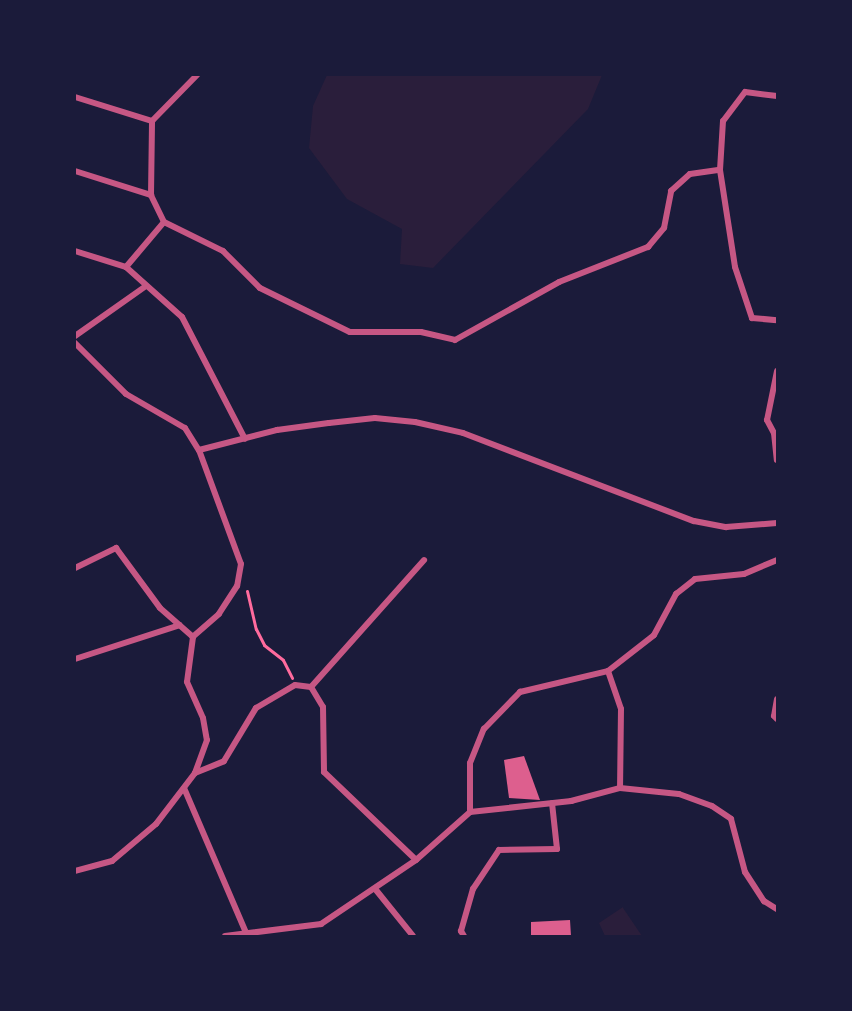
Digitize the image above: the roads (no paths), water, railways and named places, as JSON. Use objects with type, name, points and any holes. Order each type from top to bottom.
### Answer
[{"type":"street","points":[[197,75],[152,121],[151,195],[164,222],[224,251],[260,288],[350,332],[421,332],[455,340],[559,282],[648,247],[664,228],[671,191],[690,174],[720,170]]},
{"type":"street","points":[[777,96],[746,92],[723,121],[720,170],[735,267],[752,318],[777,320]]},
{"type":"street","points":[[75,97],[152,121]]},
{"type":"street","points":[[75,171],[151,195]]},
{"type":"street","points":[[126,267],[164,222]]},
{"type":"street","points":[[75,250],[126,267],[182,317],[246,439]]},
{"type":"street","points":[[75,336],[146,286]]},
{"type":"street","points":[[75,344],[126,394],[185,428],[199,450],[241,564],[237,586],[219,614],[193,637],[187,682],[203,718],[207,740],[195,773],[156,824],[112,861],[75,871]]},
{"type":"street","points":[[777,371],[767,420],[774,433],[777,460]]},
{"type":"street","points":[[199,450],[329,423],[375,418],[415,422],[463,433],[694,521],[726,526],[777,523]]},
{"type":"street","points":[[75,568],[116,548],[160,608],[193,637]]},
{"type":"street","points":[[311,687],[424,560]]},
{"type":"street","points":[[470,812],[470,763],[484,729],[520,693],[608,671],[654,635],[676,594],[694,579],[744,574],[777,560]]},
{"type":"street","points":[[75,659],[180,626]]},
{"type":"street","points":[[608,671],[621,709],[620,788]]},
{"type":"street","points":[[195,773],[224,761],[256,708],[295,685],[311,687]]},
{"type":"street","points":[[311,687],[323,707],[324,772],[416,860]]},
{"type":"street","points":[[777,699],[774,716],[777,719]]},
{"type":"street","points":[[184,788],[246,933]]},
{"type":"street","points":[[225,936],[321,924],[375,890],[416,860],[470,812],[552,803],[620,788],[679,794],[712,806],[731,819],[745,872],[764,901],[777,909]]},
{"type":"street","points":[[464,936],[461,931],[473,889],[499,850],[557,849],[552,803]]},
{"type":"street","points":[[375,890],[413,936]]}]
